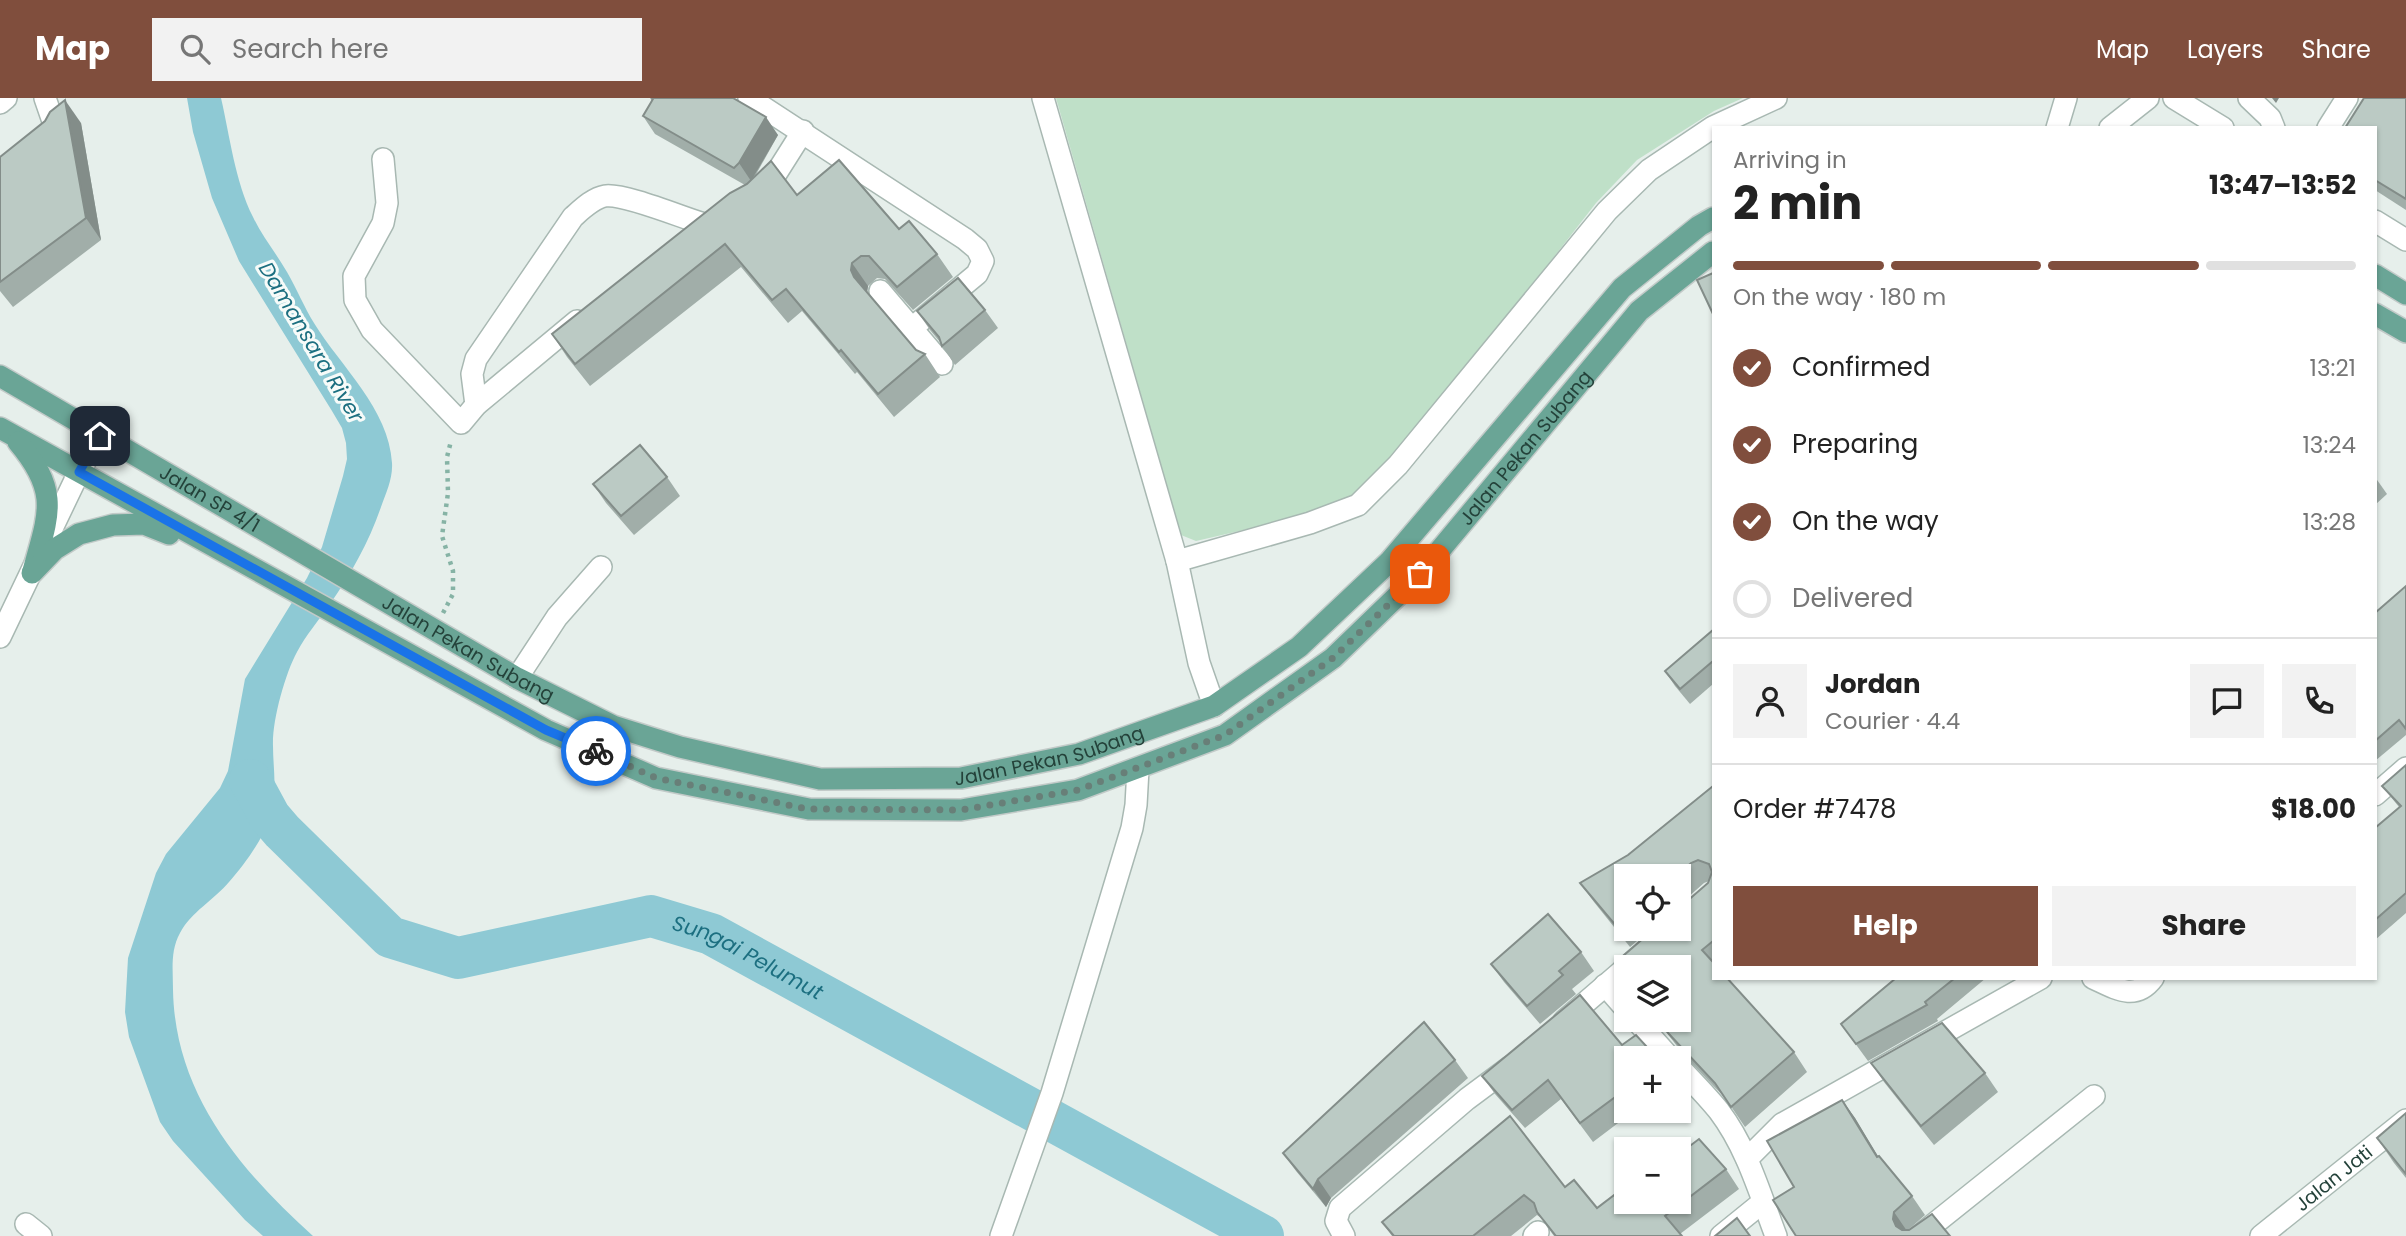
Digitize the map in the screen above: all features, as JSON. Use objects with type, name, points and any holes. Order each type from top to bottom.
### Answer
[{"type":"main road","name":"Jalan Pekan Subang","points":[[275,536],[517,678],[613,726],[680,747],[820,779],[961,778],[1079,754],[1214,706],[1299,648],[1390,562],[1622,288],[1712,219]]},
{"type":"main road","name":"Jalan Pekan Subang","points":[[260,573],[546,730],[656,778],[808,809],[961,810],[1078,790],[1225,735],[1333,658],[1420,574],[1639,311],[1712,253]]},
{"type":"main road","points":[[2377,276],[2406,294]]},
{"type":"main road","points":[[2377,315],[2406,332]]},
{"type":"main road","name":"Jalan SP 4/1","points":[[0,376],[275,536]]},
{"type":"main road","points":[[6,432],[31,457],[49,502],[46,524],[32,573]]},
{"type":"main road","name":"Jalan SP 4/1","points":[[6,432],[260,573]]},
{"type":"main road","points":[[32,573],[55,549],[79,534],[113,525],[145,524],[236,559]]},
{"type":"street","points":[[0,103],[6,98]]},
{"type":"street","points":[[30,153],[53,133],[54,121],[44,98]]},
{"type":"street","points":[[749,98],[803,131],[976,249],[983,261],[977,274],[912,328]]},
{"type":"street","points":[[1043,98],[1177,561],[1199,663],[1214,706]]},
{"type":"street","points":[[1715,126],[1776,98]]},
{"type":"street","points":[[2058,126],[2066,98]]},
{"type":"street","points":[[2113,126],[2148,98]]},
{"type":"street","points":[[2174,98],[2220,126]]},
{"type":"street","points":[[2249,98],[2270,118],[2273,126]]},
{"type":"street","points":[[2329,126],[2347,98]]},
{"type":"street","points":[[1177,561],[1310,523],[1358,505],[1398,465],[1607,211],[1649,170],[1712,128]]},
{"type":"street","points":[[746,202],[772,180],[803,131]]},
{"type":"street","points":[[383,159],[387,204],[383,223],[354,276],[355,300],[372,330],[461,423],[476,405],[594,306]]},
{"type":"street","points":[[476,405],[472,374],[476,359],[573,218],[584,207],[605,196],[710,219],[680,237]]},
{"type":"street","points":[[2377,225],[2406,240]]},
{"type":"street","points":[[880,290],[942,364]]},
{"type":"street","points":[[0,637],[79,472],[100,436]]},
{"type":"street","points":[[517,678],[556,617],[601,567]]},
{"type":"street","points":[[2377,793],[2406,768]]},
{"type":"street","points":[[1001,1236],[1052,1093],[1132,828],[1138,769]]},
{"type":"street","points":[[1553,1031],[1658,941]]},
{"type":"street","points":[[1747,1159],[1782,1124],[2037,980]]},
{"type":"street","points":[[2098,980],[2123,991],[2136,991],[2146,988],[2152,980]]},
{"type":"street","points":[[1605,985],[1614,995]]},
{"type":"street","points":[[1647,1032],[1659,1046]]},
{"type":"street","points":[[1344,1236],[1336,1221],[1340,1208],[1467,1099],[1521,1058]]},
{"type":"street","points":[[1691,1080],[1719,1111],[1747,1159],[1776,1236]]},
{"type":"street","points":[[1919,1236],[2094,1097]]},
{"type":"street","name":"Jalan Jati","points":[[2272,1233],[2406,1119]]},
{"type":"street","points":[[1721,1236],[1763,1202]]},
{"type":"path","points":[[435,630],[453,594],[453,571],[442,536],[448,493],[447,457],[454,431],[461,423]]},
{"type":"green space","points":[[1056,98],[1743,98],[1714,111],[1637,160],[1596,203],[1500,326],[1391,457],[1356,494],[1317,513],[1196,541],[1181,535]]},
{"type":"water","name":"Damansara River","points":[[187,98],[221,98],[237,174],[253,217],[314,323],[373,407],[389,443],[392,463],[389,485],[365,545],[338,593],[301,646],[288,672],[275,724],[274,799],[263,834],[235,875],[185,926],[173,954],[177,1028],[185,1063],[199,1096],[237,1157],[286,1211],[313,1236],[263,1236],[173,1141],[160,1122],[129,1037],[125,1012],[128,958],[156,873],[166,854],[220,788],[228,771],[245,679],[307,578],[322,547],[347,459],[342,428],[239,261],[212,198],[193,132]]},
{"type":"building","points":[[652,98],[733,98],[766,117],[734,168],[643,116]]},
{"type":"building","points":[[2364,98],[2406,98],[2406,199],[2377,181],[2377,126],[2346,126]]},
{"type":"building","points":[[65,100],[86,218],[0,282],[0,157],[45,121],[50,112]]},
{"type":"building","points":[[839,160],[899,229],[909,221],[937,254],[897,287],[869,256],[861,256],[852,263],[854,277],[916,350],[925,354],[878,394],[786,289],[772,300],[725,244],[575,364],[552,334],[730,193],[747,184],[771,161],[797,195]]},
{"type":"building","points":[[1712,273],[1712,312],[1697,280]]},
{"type":"building","points":[[958,278],[985,310],[942,346],[939,337],[917,311]]},
{"type":"building","points":[[640,445],[667,477],[621,516],[593,484]]},
{"type":"building","points":[[2406,586],[2406,729],[2399,720],[2377,739],[2377,611]]},
{"type":"building","points":[[1712,631],[1712,662],[1680,689],[1665,671]]},
{"type":"building","points":[[2406,765],[2406,893],[2377,918],[2377,826],[2401,806],[2382,786]]},
{"type":"building","points":[[1712,787],[1712,872],[1709,864],[1698,860],[1690,864],[1614,864],[1614,923],[1580,883],[1628,855]]},
{"type":"building","points":[[1712,872],[1712,942],[1702,950],[1712,961],[1712,980],[1729,980],[1794,1052],[1731,1107],[1715,1083],[1691,1057],[1691,1046],[1680,1046],[1667,1032],[1691,1032],[1691,955],[1624,955],[1640,941],[1691,941],[1691,898],[1708,883]]},
{"type":"building","points":[[1548,914],[1581,952],[1559,971],[1563,975],[1527,1006],[1491,964]]},
{"type":"building","points":[[1894,980],[1952,980],[1925,1002],[1927,1005],[1856,1044],[1841,1024]]},
{"type":"building","points":[[1580,995],[1622,1045],[1636,1035],[1646,1046],[1614,1046],[1614,1098],[1580,1123],[1548,1080],[1512,1110],[1482,1076]]},
{"type":"building","points":[[1424,1022],[1455,1060],[1318,1179],[1313,1189],[1283,1153]]},
{"type":"building","points":[[1942,1023],[1985,1073],[1921,1126],[1871,1063]]},
{"type":"building","points":[[1842,1100],[1877,1157],[1879,1156],[1912,1196],[1894,1212],[1896,1226],[1909,1230],[1932,1214],[1950,1236],[1796,1236],[1773,1200],[1794,1187],[1767,1141]]},
{"type":"building","points":[[2406,1113],[2406,1174],[2377,1138]]},
{"type":"building","points":[[1510,1116],[1565,1187],[1574,1180],[1597,1208],[1614,1195],[1614,1214],[1668,1214],[1665,1216],[1682,1236],[1556,1236],[1537,1212],[1534,1203],[1524,1195],[1473,1236],[1394,1236],[1382,1222]]},
{"type":"building","points":[[1699,1139],[1726,1169],[1691,1196],[1691,1145]]},
{"type":"building","points":[[1737,1218],[1750,1236],[1715,1236]]},
{"type":"waterway","name":"Sungai Pelumut","points":[[250,780],[270,817],[282,831],[390,937],[458,958],[651,916],[711,934],[1263,1236]]},
{"type":"way so far","points":[[596,751],[656,778],[808,809],[961,810],[1078,790],[1225,735],[1333,658],[1420,574]]},
{"type":"route","points":[[100,436],[79,472],[546,730],[596,751]]}]
